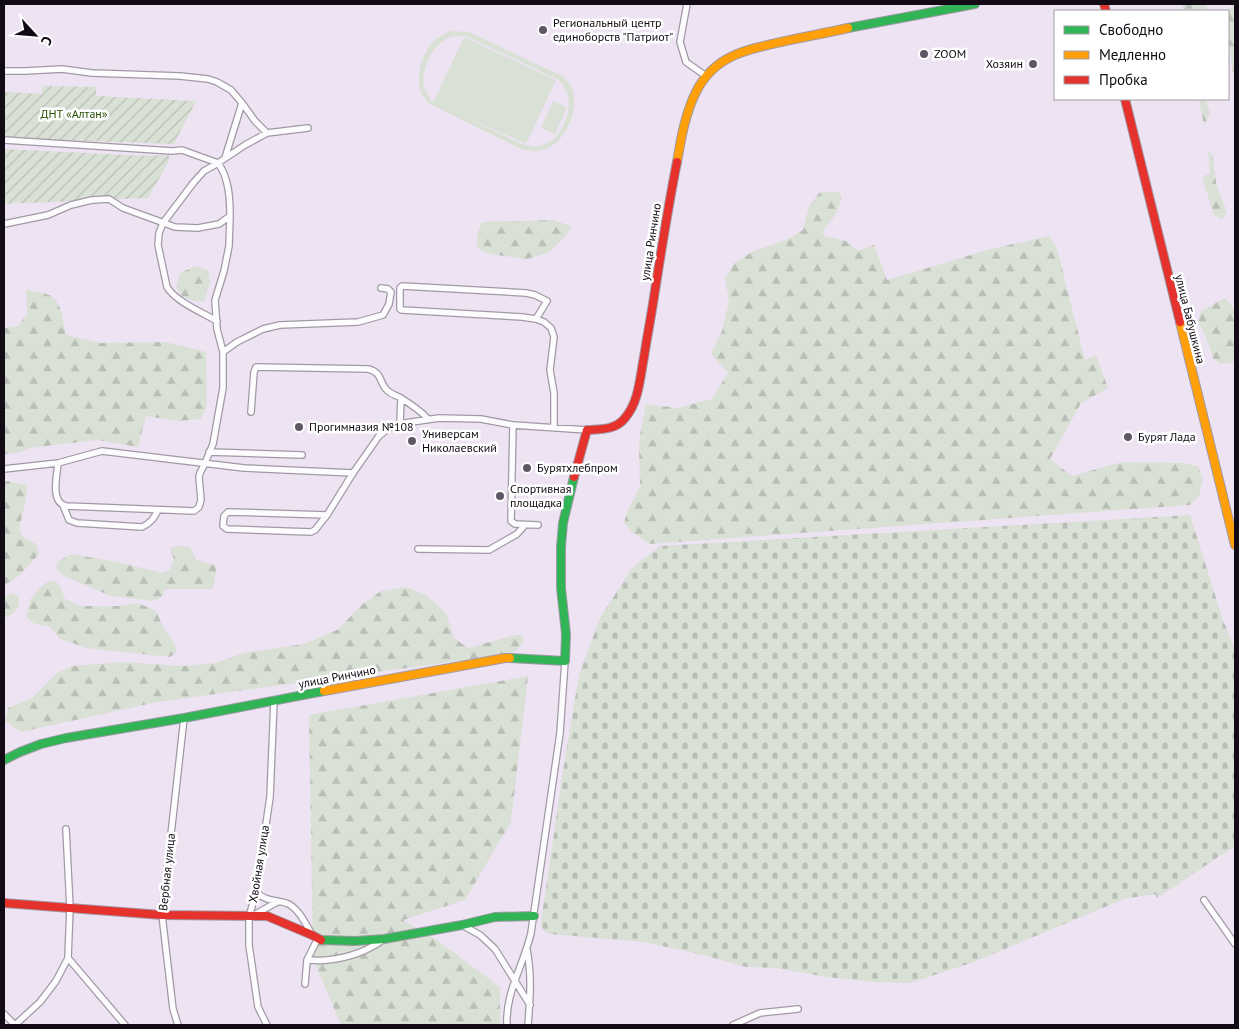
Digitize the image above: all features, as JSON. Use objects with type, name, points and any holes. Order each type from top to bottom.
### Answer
[{"type":"street","points":[[687,4],[680,42],[686,62],[706,76]]},
{"type":"street","name":"улица Ринчино","points":[[587,430],[609,429],[617,426],[625,420],[630,412],[639,382],[663,233],[688,114],[696,93],[706,76],[716,66],[732,56],[754,48],[975,4]]},
{"type":"street","points":[[4,71],[62,69],[92,73],[180,76],[208,79],[232,90],[255,122],[267,132]]},
{"type":"street","name":"улица Бабушкина","points":[[1125,100],[1235,545]]},
{"type":"street","points":[[225,158],[242,103]]},
{"type":"street","points":[[217,321],[170,293],[158,245],[159,233],[163,223],[194,182],[204,172],[225,158],[267,132],[308,128]]},
{"type":"street","points":[[4,140],[172,151],[182,150],[218,163],[226,175],[230,204],[229,246],[216,300],[217,329],[223,352],[223,388],[213,444],[199,477],[200,505],[194,511],[62,505]]},
{"type":"street","points":[[4,224],[48,215],[71,205],[92,200],[109,199],[122,208],[175,227],[198,228],[219,224],[230,216]]},
{"type":"street","points":[[536,319],[547,301],[535,295],[402,286],[400,288],[400,309],[402,310],[536,319],[544,322],[551,328],[554,337],[550,370],[554,393],[554,427]]},
{"type":"street","points":[[223,352],[237,342],[263,329],[280,324],[358,322],[383,315],[389,304],[391,292],[388,289],[382,288]]},
{"type":"street","points":[[251,412],[256,367],[368,369],[375,370],[388,391],[428,418]]},
{"type":"street","points":[[400,398],[400,424]]},
{"type":"street","points":[[327,515],[228,512],[224,516],[223,526],[227,529],[311,532],[316,530],[327,515],[378,436],[400,424],[428,418],[480,419],[513,425],[587,430],[563,523],[561,588],[566,634],[560,733],[534,916],[527,950],[514,981],[506,1014],[507,1025]]},
{"type":"street","points":[[513,425],[511,521],[515,524],[538,525]]},
{"type":"street","points":[[4,469],[58,463],[102,451],[244,468],[353,473]]},
{"type":"street","points":[[210,452],[302,455]]},
{"type":"street","points":[[58,463],[56,496],[69,520],[72,522],[142,527],[149,524],[158,510]]},
{"type":"street","points":[[418,549],[489,550],[517,534],[525,524]]},
{"type":"street","name":"улица Ринчино","points":[[4,760],[41,744],[66,738],[184,718],[357,684],[505,658],[565,661]]},
{"type":"street","name":"Хвойная улица","points":[[267,1025],[258,1007],[249,945],[251,914],[270,797],[274,701]]},
{"type":"street","name":"Вербная улица","points":[[178,1025],[173,1008],[162,915],[184,718]]},
{"type":"street","points":[[4,1014],[15,1025],[40,1002],[56,981],[68,958],[70,908],[66,828]]},
{"type":"street","points":[[256,892],[264,898],[287,904],[294,908],[320,940],[354,941],[384,939],[495,917],[534,916]]},
{"type":"street","points":[[1204,900],[1235,944]]},
{"type":"street","points":[[251,914],[268,908],[277,902]]},
{"type":"street","points":[[4,903],[162,915],[251,914],[267,916],[315,936]]},
{"type":"street","points":[[462,925],[480,935],[495,949],[530,1005]]},
{"type":"street","points":[[305,984],[307,960],[315,936]]},
{"type":"street","points":[[307,960],[326,960],[349,955],[373,947],[384,939]]},
{"type":"street","points":[[527,950],[531,979],[528,1025]]},
{"type":"street","points":[[68,958],[126,1025]]},
{"type":"street","points":[[733,1025],[760,1013],[798,1009]]},
{"type":"green space","points":[[1187,4],[1207,4],[1207,10],[1183,10],[1182,6]]},
{"type":"green space","points":[[1233,4],[1235,4],[1235,88],[1229,42],[1229,12]]},
{"type":"green space","points":[[450,31],[469,32],[564,77],[573,89],[574,102],[568,128],[557,142],[541,151],[523,150],[428,103],[419,87],[419,73],[423,59],[433,42]],"holes":[[[466,36],[559,80],[565,88],[569,103],[563,126],[553,139],[538,147],[521,144],[456,112],[526,144],[556,80],[464,37],[434,101],[431,100],[423,80],[428,60],[436,47],[447,38]]]},
{"type":"green space","name":"ДНТ «Алтан»","points":[[43,86],[96,87],[96,96],[196,101],[174,144],[4,138],[4,92],[42,94]]},
{"type":"green space","points":[[1199,100],[1206,100],[1210,113],[1204,125]]},
{"type":"green space","points":[[553,101],[567,107],[555,134],[541,128]]},
{"type":"green space","name":"ДНТ «Алтан»","points":[[4,149],[147,156],[169,155],[169,161],[148,198],[4,204]]},
{"type":"green space","points":[[1208,149],[1213,157],[1216,183],[1227,212],[1222,219],[1214,215],[1202,177],[1210,173]]},
{"type":"green space","points":[[820,192],[839,192],[842,198],[835,216],[823,230],[824,236],[846,241],[858,251],[874,245],[887,280],[991,249],[1049,236],[1057,248],[1085,360],[1096,355],[1108,388],[1081,403],[1050,459],[1072,476],[1122,462],[1183,463],[1198,466],[1203,480],[1199,496],[1190,505],[649,544],[632,532],[624,523],[627,512],[640,486],[640,435],[646,404],[677,408],[712,399],[728,373],[711,354],[722,331],[729,301],[725,279],[734,263],[754,251],[788,239],[803,230],[809,206]]},
{"type":"green space","points":[[553,220],[571,226],[565,237],[548,253],[527,259],[484,252],[477,247],[477,235],[482,222]]},
{"type":"green space","points":[[195,266],[208,270],[210,282],[204,302],[193,301],[182,296],[176,288],[180,273]]},
{"type":"green space","points":[[26,290],[46,294],[56,300],[61,311],[66,335],[102,343],[166,342],[206,352],[207,406],[201,419],[178,421],[146,416],[138,447],[97,440],[30,448],[17,453],[4,454],[4,328],[18,326],[27,314]]},
{"type":"green space","points":[[1225,298],[1235,310],[1235,359],[1232,363],[1220,364],[1213,358],[1198,321],[1201,311]]},
{"type":"green space","points":[[8,481],[27,485],[26,500],[19,528],[22,536],[36,544],[39,554],[19,576],[4,585],[4,482]]},
{"type":"green space","points":[[1190,515],[1223,620],[1235,649],[1235,846],[1157,898],[1155,894],[1124,899],[974,962],[910,983],[870,982],[826,977],[776,968],[746,967],[644,942],[550,934],[543,930],[541,922],[579,675],[600,618],[632,568],[660,546]]},
{"type":"green space","points":[[177,546],[190,547],[196,560],[217,566],[213,589],[165,589],[162,597],[153,601],[111,596],[64,576],[56,568],[58,561],[72,554],[163,573],[170,570],[174,559],[170,548]]},
{"type":"green space","points":[[55,581],[60,586],[65,599],[80,606],[120,606],[138,603],[156,611],[177,652],[170,657],[86,648],[59,638],[49,626],[35,624],[26,617],[31,598],[45,583]]},
{"type":"green space","points":[[406,587],[426,595],[446,613],[454,638],[468,648],[522,634],[523,642],[516,651],[495,656],[157,702],[21,732],[5,721],[8,708],[32,698],[57,673],[72,666],[124,662],[182,666],[216,663],[243,653],[304,644],[339,629],[359,607],[381,591]]},
{"type":"green space","points":[[13,593],[19,598],[18,608],[9,617],[4,617],[4,597]]},
{"type":"green space","points":[[528,676],[511,822],[465,900],[403,920],[438,941],[500,987],[500,1025],[341,1025],[313,958],[309,715]]},
{"type":"traffic: fast","points":[[848,28],[975,4]]},
{"type":"traffic: fast","points":[[510,658],[565,661],[566,634],[561,588],[561,547],[563,523],[574,477]]},
{"type":"traffic: fast","points":[[4,760],[41,744],[66,738],[324,691]]},
{"type":"traffic: fast","points":[[321,940],[355,941],[384,939],[495,917],[534,916]]},
{"type":"traffic: slow","points":[[677,162],[692,100],[703,80],[721,62],[755,48],[848,28]]},
{"type":"traffic: slow","points":[[1180,322],[1235,545]]},
{"type":"traffic: slow","points":[[324,691],[510,658]]},
{"type":"traffic: jam","points":[[1104,4],[1106,10]]},
{"type":"traffic: jam","points":[[1125,100],[1180,322]]},
{"type":"traffic: jam","points":[[574,477],[587,430],[617,425],[630,412],[636,397],[677,162]]},
{"type":"traffic: jam","points":[[4,903],[162,915],[267,916],[321,940]]},
{"type":"place","name":"Региональный центр единоборств \"Патриот\"","points":[[543,30]]},
{"type":"place","name":"ZOOM","points":[[924,54]]},
{"type":"place","name":"Хозяин","points":[[1033,64]]},
{"type":"place","name":"Прогимназия №108","points":[[299,427]]},
{"type":"place","name":"Бурят Лада","points":[[1128,437]]},
{"type":"place","name":"Универсам Николаевский","points":[[412,441]]},
{"type":"place","name":"Бурятхлебпром","points":[[527,468]]},
{"type":"place","name":"Спортивная площадка","points":[[500,496]]}]
